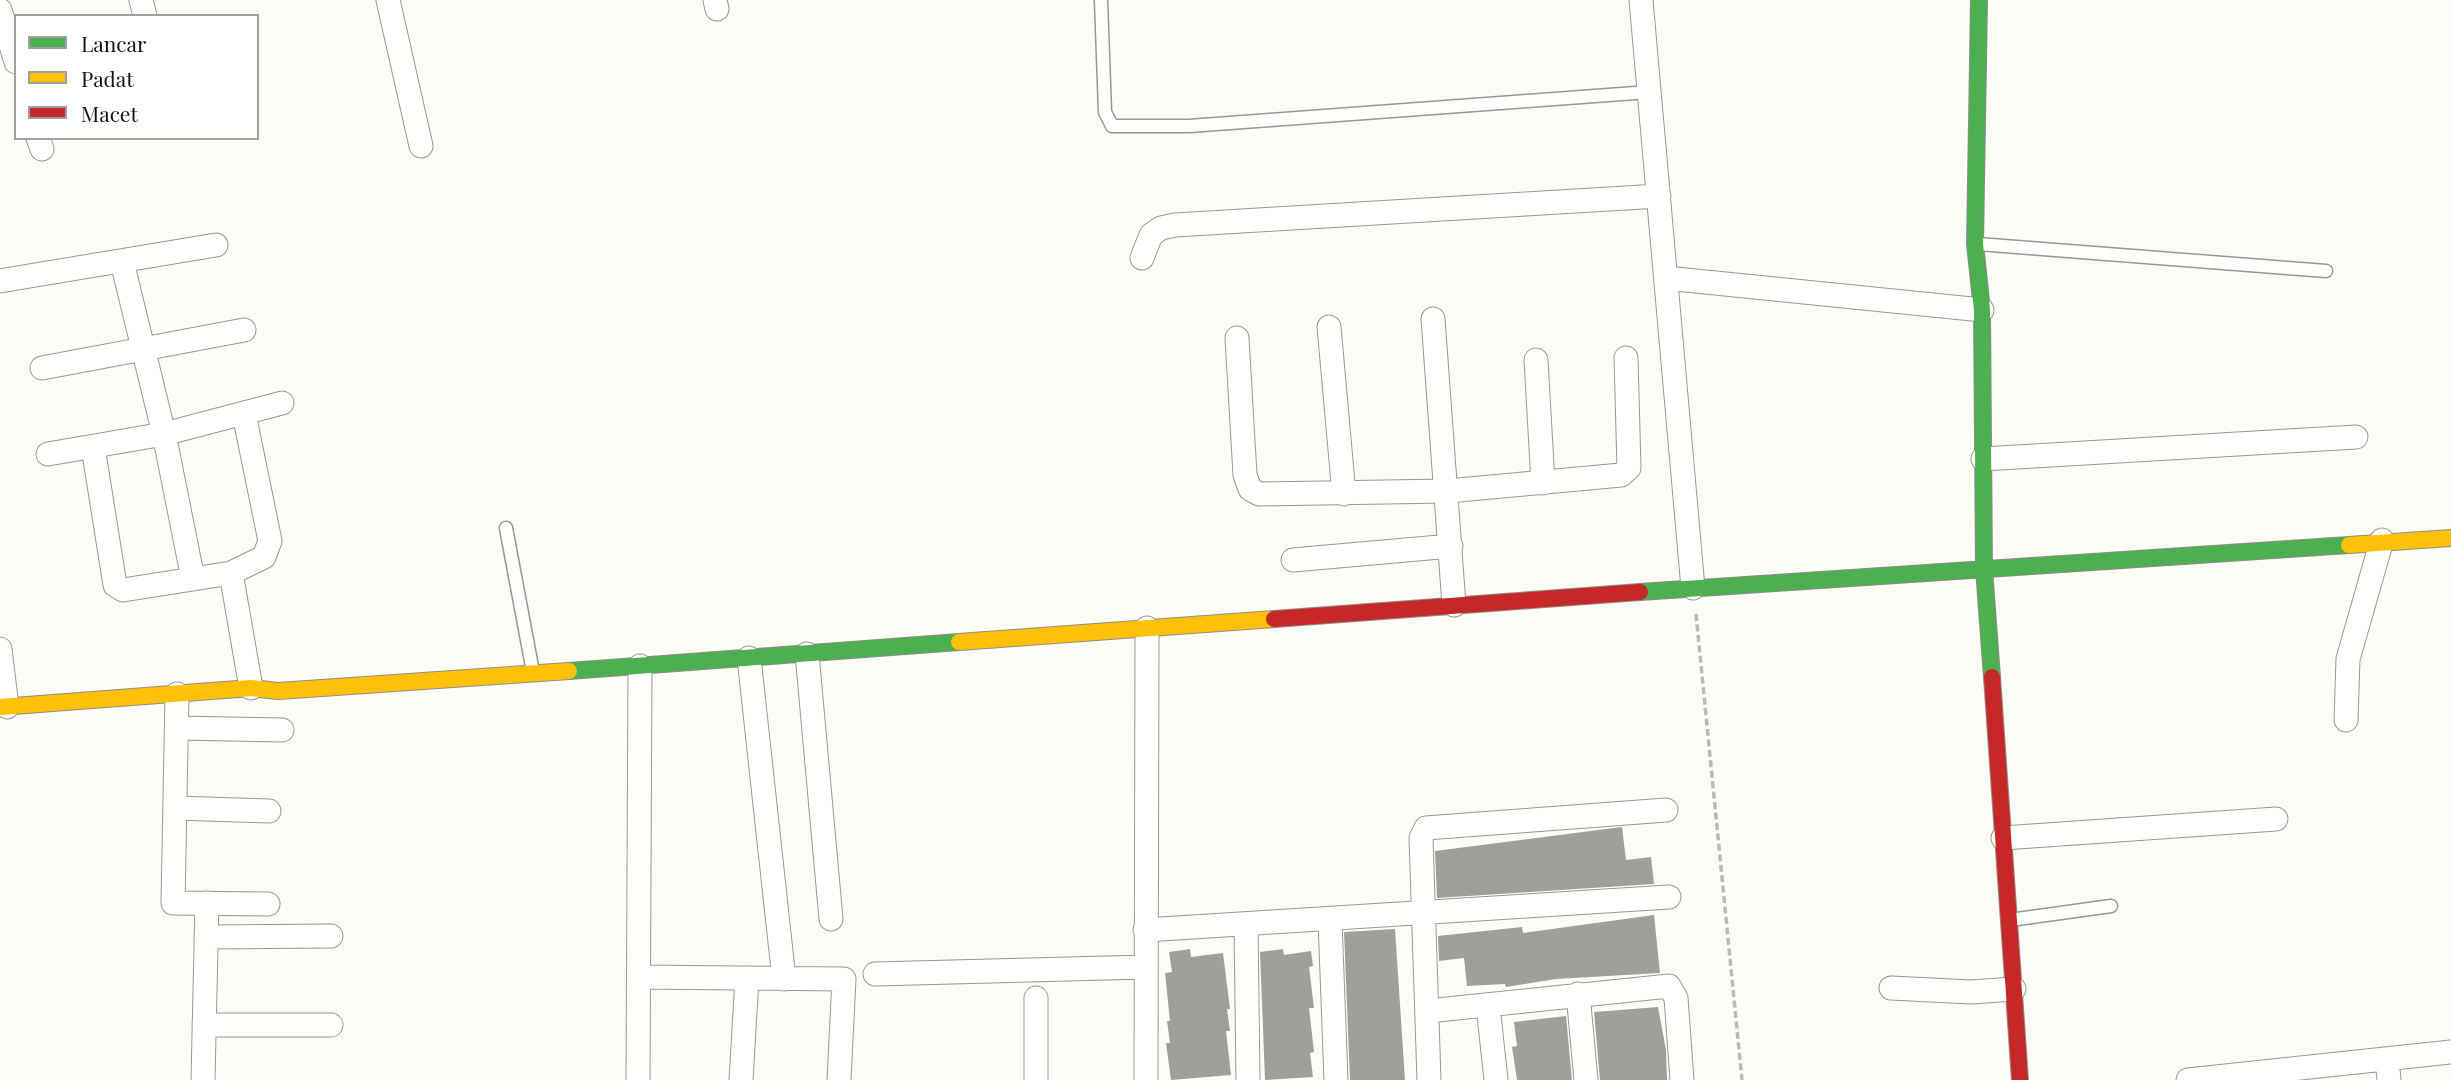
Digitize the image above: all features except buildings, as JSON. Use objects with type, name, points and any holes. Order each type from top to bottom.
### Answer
[{"type":"street","points":[[388,0],[421,146]]},
{"type":"street","points":[[1641,0],[1645,93],[1644,196],[1666,278],[1687,588]]},
{"type":"street","points":[[1979,0],[1975,244],[1971,309],[1983,459],[1979,570],[2009,920],[2005,989],[2020,1080]]},
{"type":"street","points":[[0,9],[14,55]]},
{"type":"street","points":[[1142,258],[1151,235],[1161,228],[1175,225],[1360,216],[1644,196]]},
{"type":"street","points":[[0,281],[216,245]]},
{"type":"street","points":[[122,262],[164,434],[193,579]]},
{"type":"street","points":[[1666,278],[1971,309]]},
{"type":"street","points":[[1433,319],[1448,491],[1454,605]]},
{"type":"street","points":[[1329,327],[1344,494]]},
{"type":"street","points":[[42,368],[244,330]]},
{"type":"street","points":[[1237,338],[1245,475],[1250,489],[1259,494],[1448,491],[1621,475],[1629,468],[1626,358]]},
{"type":"street","points":[[1536,360],[1543,483]]},
{"type":"street","points":[[48,454],[164,434],[282,403]]},
{"type":"street","points":[[93,447],[115,585],[123,590],[231,573],[264,556],[270,541],[244,414]]},
{"type":"street","points":[[1983,459],[2356,437]]},
{"type":"street","points":[[0,649],[3,707],[251,688],[278,691],[1687,588],[1979,570],[2382,540],[2451,538]]},
{"type":"street","points":[[2346,720],[2348,659],[2382,540]]},
{"type":"street","points":[[1293,560],[1451,546]]},
{"type":"street","points":[[231,573],[251,688]]},
{"type":"street","points":[[1146,1080],[1147,628]]},
{"type":"street","points":[[807,653],[831,919]]},
{"type":"street","points":[[749,658],[783,979]]},
{"type":"street","points":[[638,1080],[640,666]]},
{"type":"street","points":[[177,694],[173,903],[268,904]]},
{"type":"street","points":[[177,728],[282,730]]},
{"type":"street","points":[[175,808],[269,811]]},
{"type":"street","points":[[1429,1080],[1426,915],[1421,838],[1431,825],[1666,810]]},
{"type":"street","points":[[2003,838],[2276,819]]},
{"type":"street","points":[[1145,930],[1426,915],[1669,897]]},
{"type":"street","points":[[203,1080],[207,903]]},
{"type":"street","points":[[1330,920],[1336,1080]]},
{"type":"street","points":[[1246,925],[1248,1080]]},
{"type":"street","points":[[206,937],[331,936]]},
{"type":"street","points":[[875,974],[1146,967]]},
{"type":"street","points":[[639,977],[844,979],[839,1080]]},
{"type":"street","points":[[741,1080],[747,978]]},
{"type":"street","points":[[1428,1011],[1669,986],[1676,998],[1682,1080]]},
{"type":"street","points":[[1891,988],[1970,992],[2005,989]]},
{"type":"street","points":[[1578,994],[1586,1080]]},
{"type":"street","points":[[1036,998],[1036,1080]]},
{"type":"street","points":[[1488,1006],[1496,1080]]},
{"type":"street","points":[[204,1026],[331,1025]]},
{"type":"street","points":[[2188,1080],[2388,1069],[2451,1052]]},
{"type":"lane","points":[[1101,0],[1105,113],[1112,126],[1189,126],[1645,93]]},
{"type":"lane","points":[[1975,244],[2326,271]]},
{"type":"lane","points":[[506,528],[533,673]]},
{"type":"lane","points":[[2009,920],[2110,906]]},
{"type":"path","points":[[1687,588],[1742,1080]]},
{"type":"traffic: fast","points":[[1979,0],[1975,244],[1982,310],[1984,569],[1992,677]]},
{"type":"traffic: fast","points":[[1640,592],[2349,545]]},
{"type":"traffic: fast","points":[[569,671],[959,642]]},
{"type":"traffic: slow","points":[[2349,545],[2451,538]]},
{"type":"traffic: slow","points":[[959,642],[1274,619]]},
{"type":"traffic: slow","points":[[0,707],[251,688],[278,691],[569,671]]},
{"type":"traffic: jam","points":[[1274,619],[1640,592]]},
{"type":"traffic: jam","points":[[1992,677],[2020,1080]]}]
